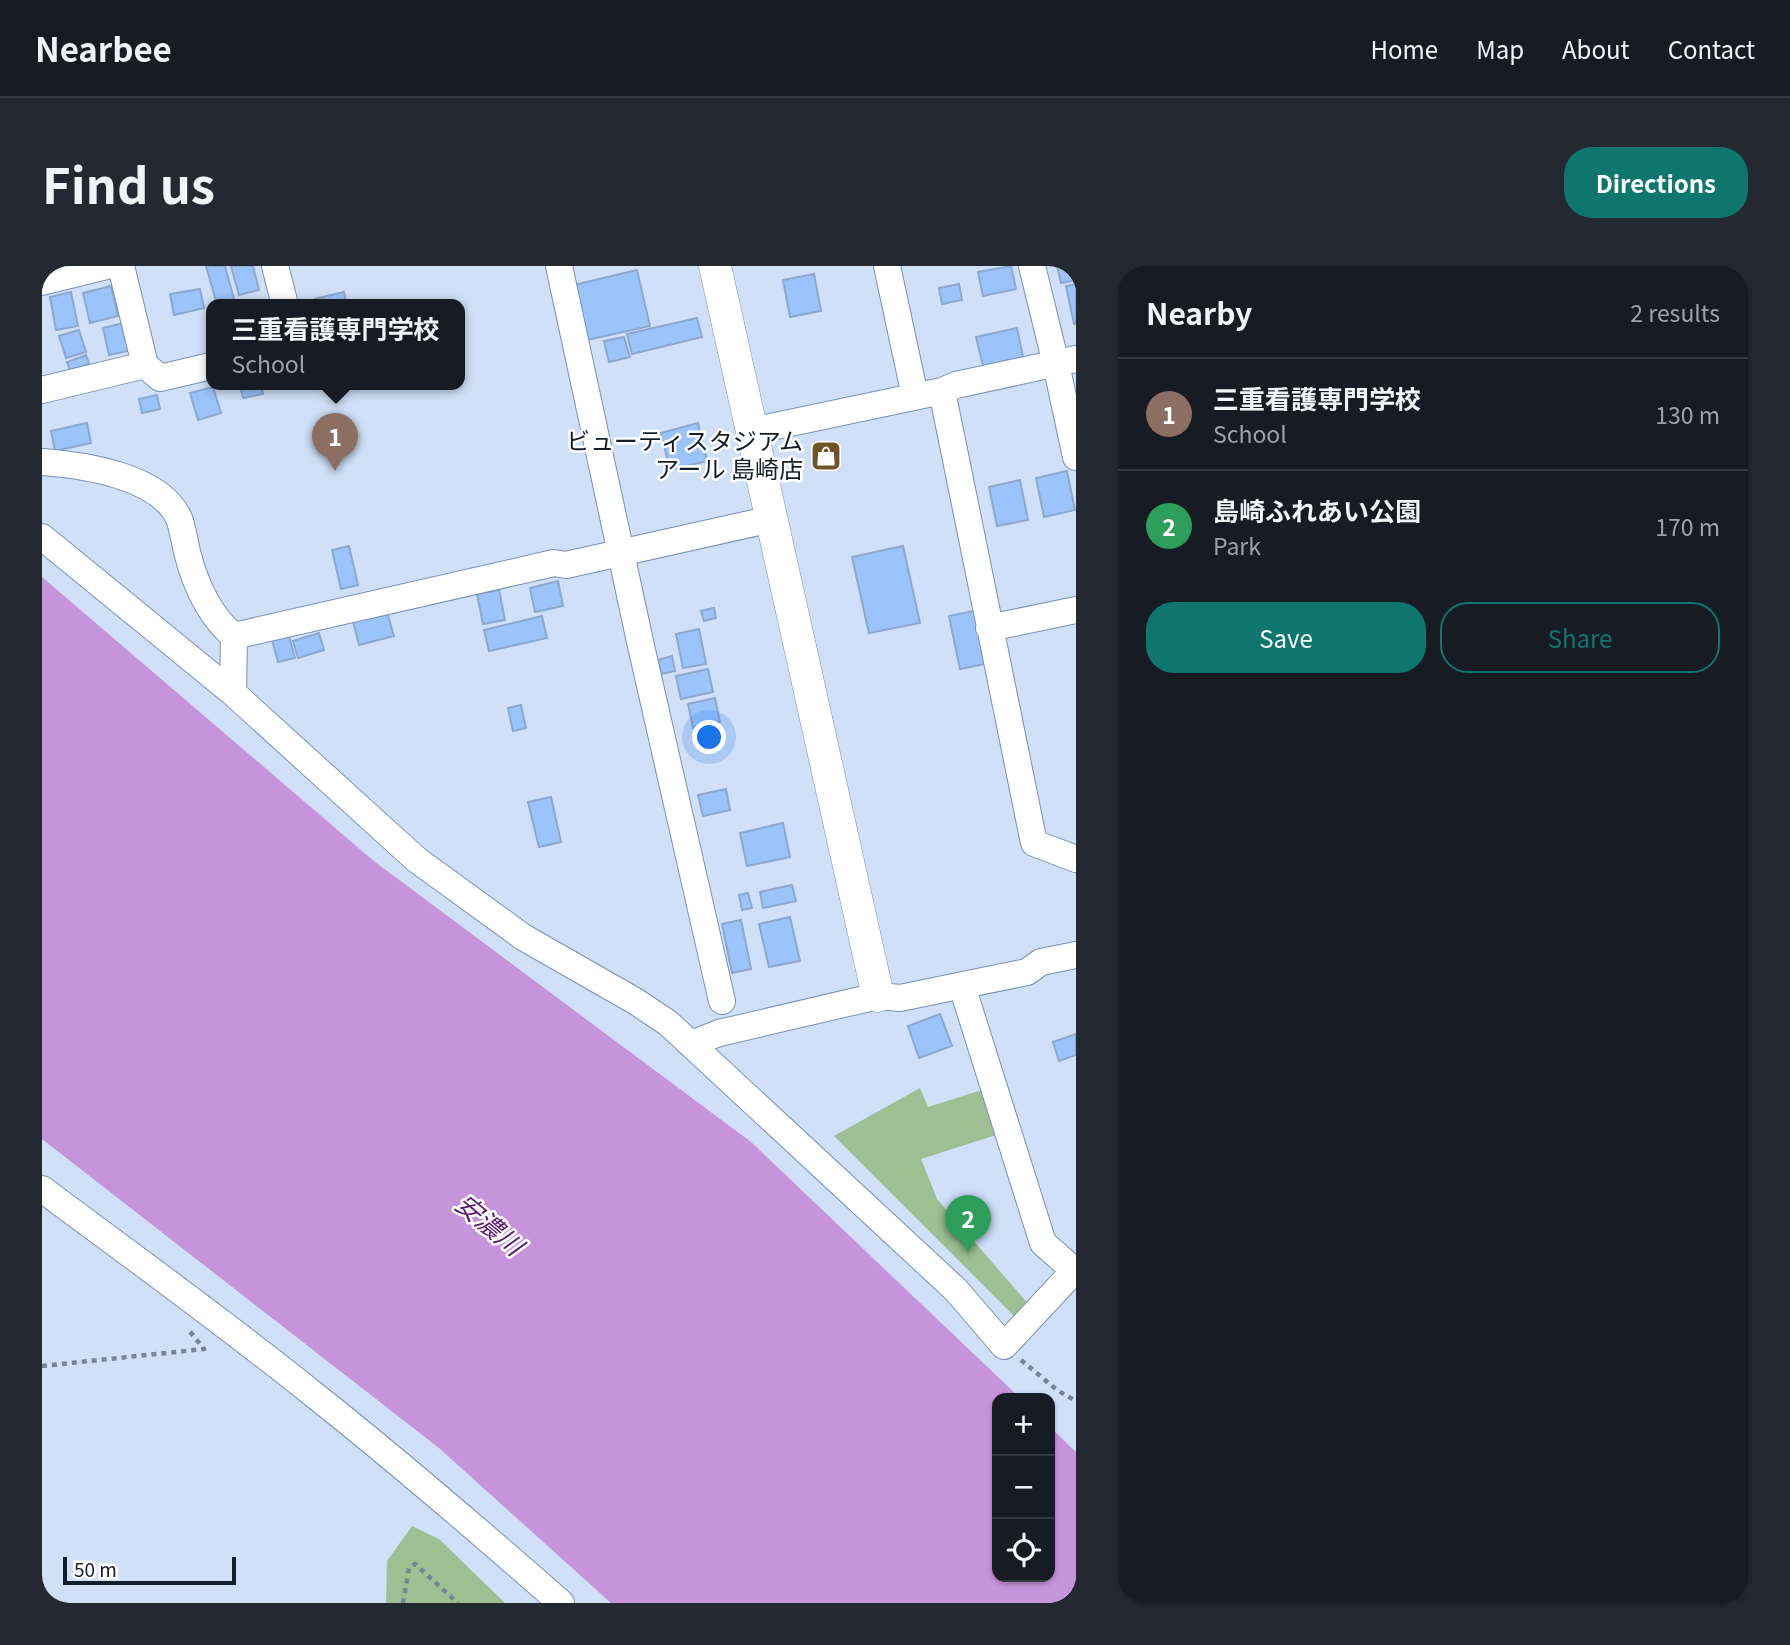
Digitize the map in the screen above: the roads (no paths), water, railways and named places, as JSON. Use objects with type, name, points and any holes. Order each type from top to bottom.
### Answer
[{"type":"street","points":[[42,282],[107,266]]},
{"type":"street","points":[[121,266],[145,365],[160,378],[206,367]]},
{"type":"street","points":[[275,266],[283,299]]},
{"type":"street","points":[[559,266],[722,1001]]},
{"type":"street","points":[[715,266],[878,996]]},
{"type":"street","points":[[887,266],[915,396]]},
{"type":"street","points":[[1032,266],[1066,362],[1076,457]]},
{"type":"street","points":[[752,430],[1066,362]]},
{"type":"street","points":[[42,390],[145,365]]},
{"type":"street","points":[[942,391],[1034,843],[1076,859]]},
{"type":"street","points":[[42,462],[86,467],[125,477],[156,491],[179,519],[196,582],[206,601],[224,628],[234,636]]},
{"type":"street","points":[[234,636],[554,563],[566,565],[622,554],[772,519]]},
{"type":"street","points":[[42,537],[233,693],[417,860],[523,937],[657,1015],[956,1290],[1004,1346],[1075,1270],[1043,1243],[962,986]]},
{"type":"street","points":[[989,628],[1076,610]]},
{"type":"street","points":[[233,693],[234,636]]},
{"type":"street","points":[[691,1044],[719,1034],[878,996],[900,998],[1027,972],[1041,962],[1076,955]]},
{"type":"street","points":[[42,1189],[134,1255],[313,1394],[561,1603]]},
{"type":"water","name":"安濃川","points":[[42,577],[375,862],[751,1142],[1015,1393],[992,1393],[992,1582],[1055,1582],[1055,1432],[1076,1452],[1076,1603],[611,1603],[439,1448],[42,1139]]},
{"type":"place","name":"ビューティスタジアム アール 島崎店","points":[[826,456]]},
{"type":"place","name":"三重看護専門学校","points":[[335,471]]},
{"type":"place","name":"島崎ふれあい公園","points":[[968,1253]]}]
